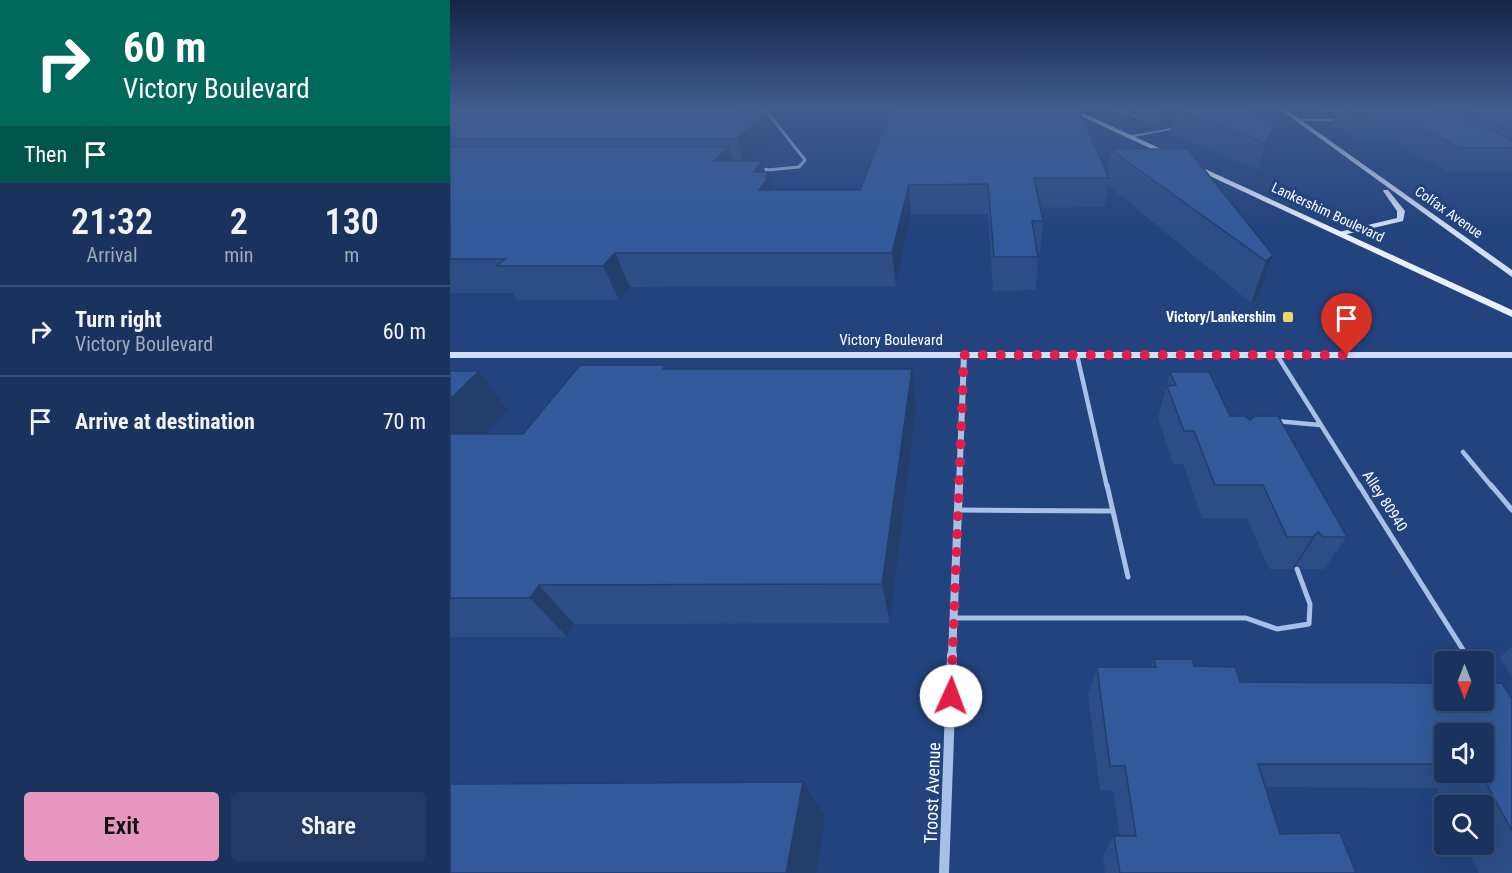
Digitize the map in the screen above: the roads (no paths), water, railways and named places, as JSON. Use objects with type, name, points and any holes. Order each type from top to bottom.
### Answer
[{"type":"main road","name":"Lankershim Boulevard","points":[[1154,149],[1512,314]]},
{"type":"main road","name":"Colfax Avenue","points":[[1336,149],[1512,274]]},
{"type":"main road","name":"Colfax Avenue","points":[[1342,234],[1400,219],[1401,211],[1397,203],[1369,173]]},
{"type":"main road","name":"Victory Boulevard","points":[[450,355],[1512,355]]},
{"type":"street","points":[[747,171],[778,171],[799,167],[805,160],[796,149]]},
{"type":"street","name":"Troost Avenue","points":[[944,873],[964,355]]},
{"type":"lane","points":[[1077,355],[1128,577]]},
{"type":"lane","name":"Alley 80940","points":[[1277,355],[1464,651]]},
{"type":"lane","points":[[1271,420],[1320,425]]},
{"type":"lane","points":[[1463,452],[1512,510]]},
{"type":"lane","points":[[958,510],[1112,512]]},
{"type":"lane","points":[[954,618],[1246,618],[1277,629],[1309,624],[1310,604],[1297,569]]},
{"type":"place","name":"Victory/Lankershim","points":[[1288,317]]}]
